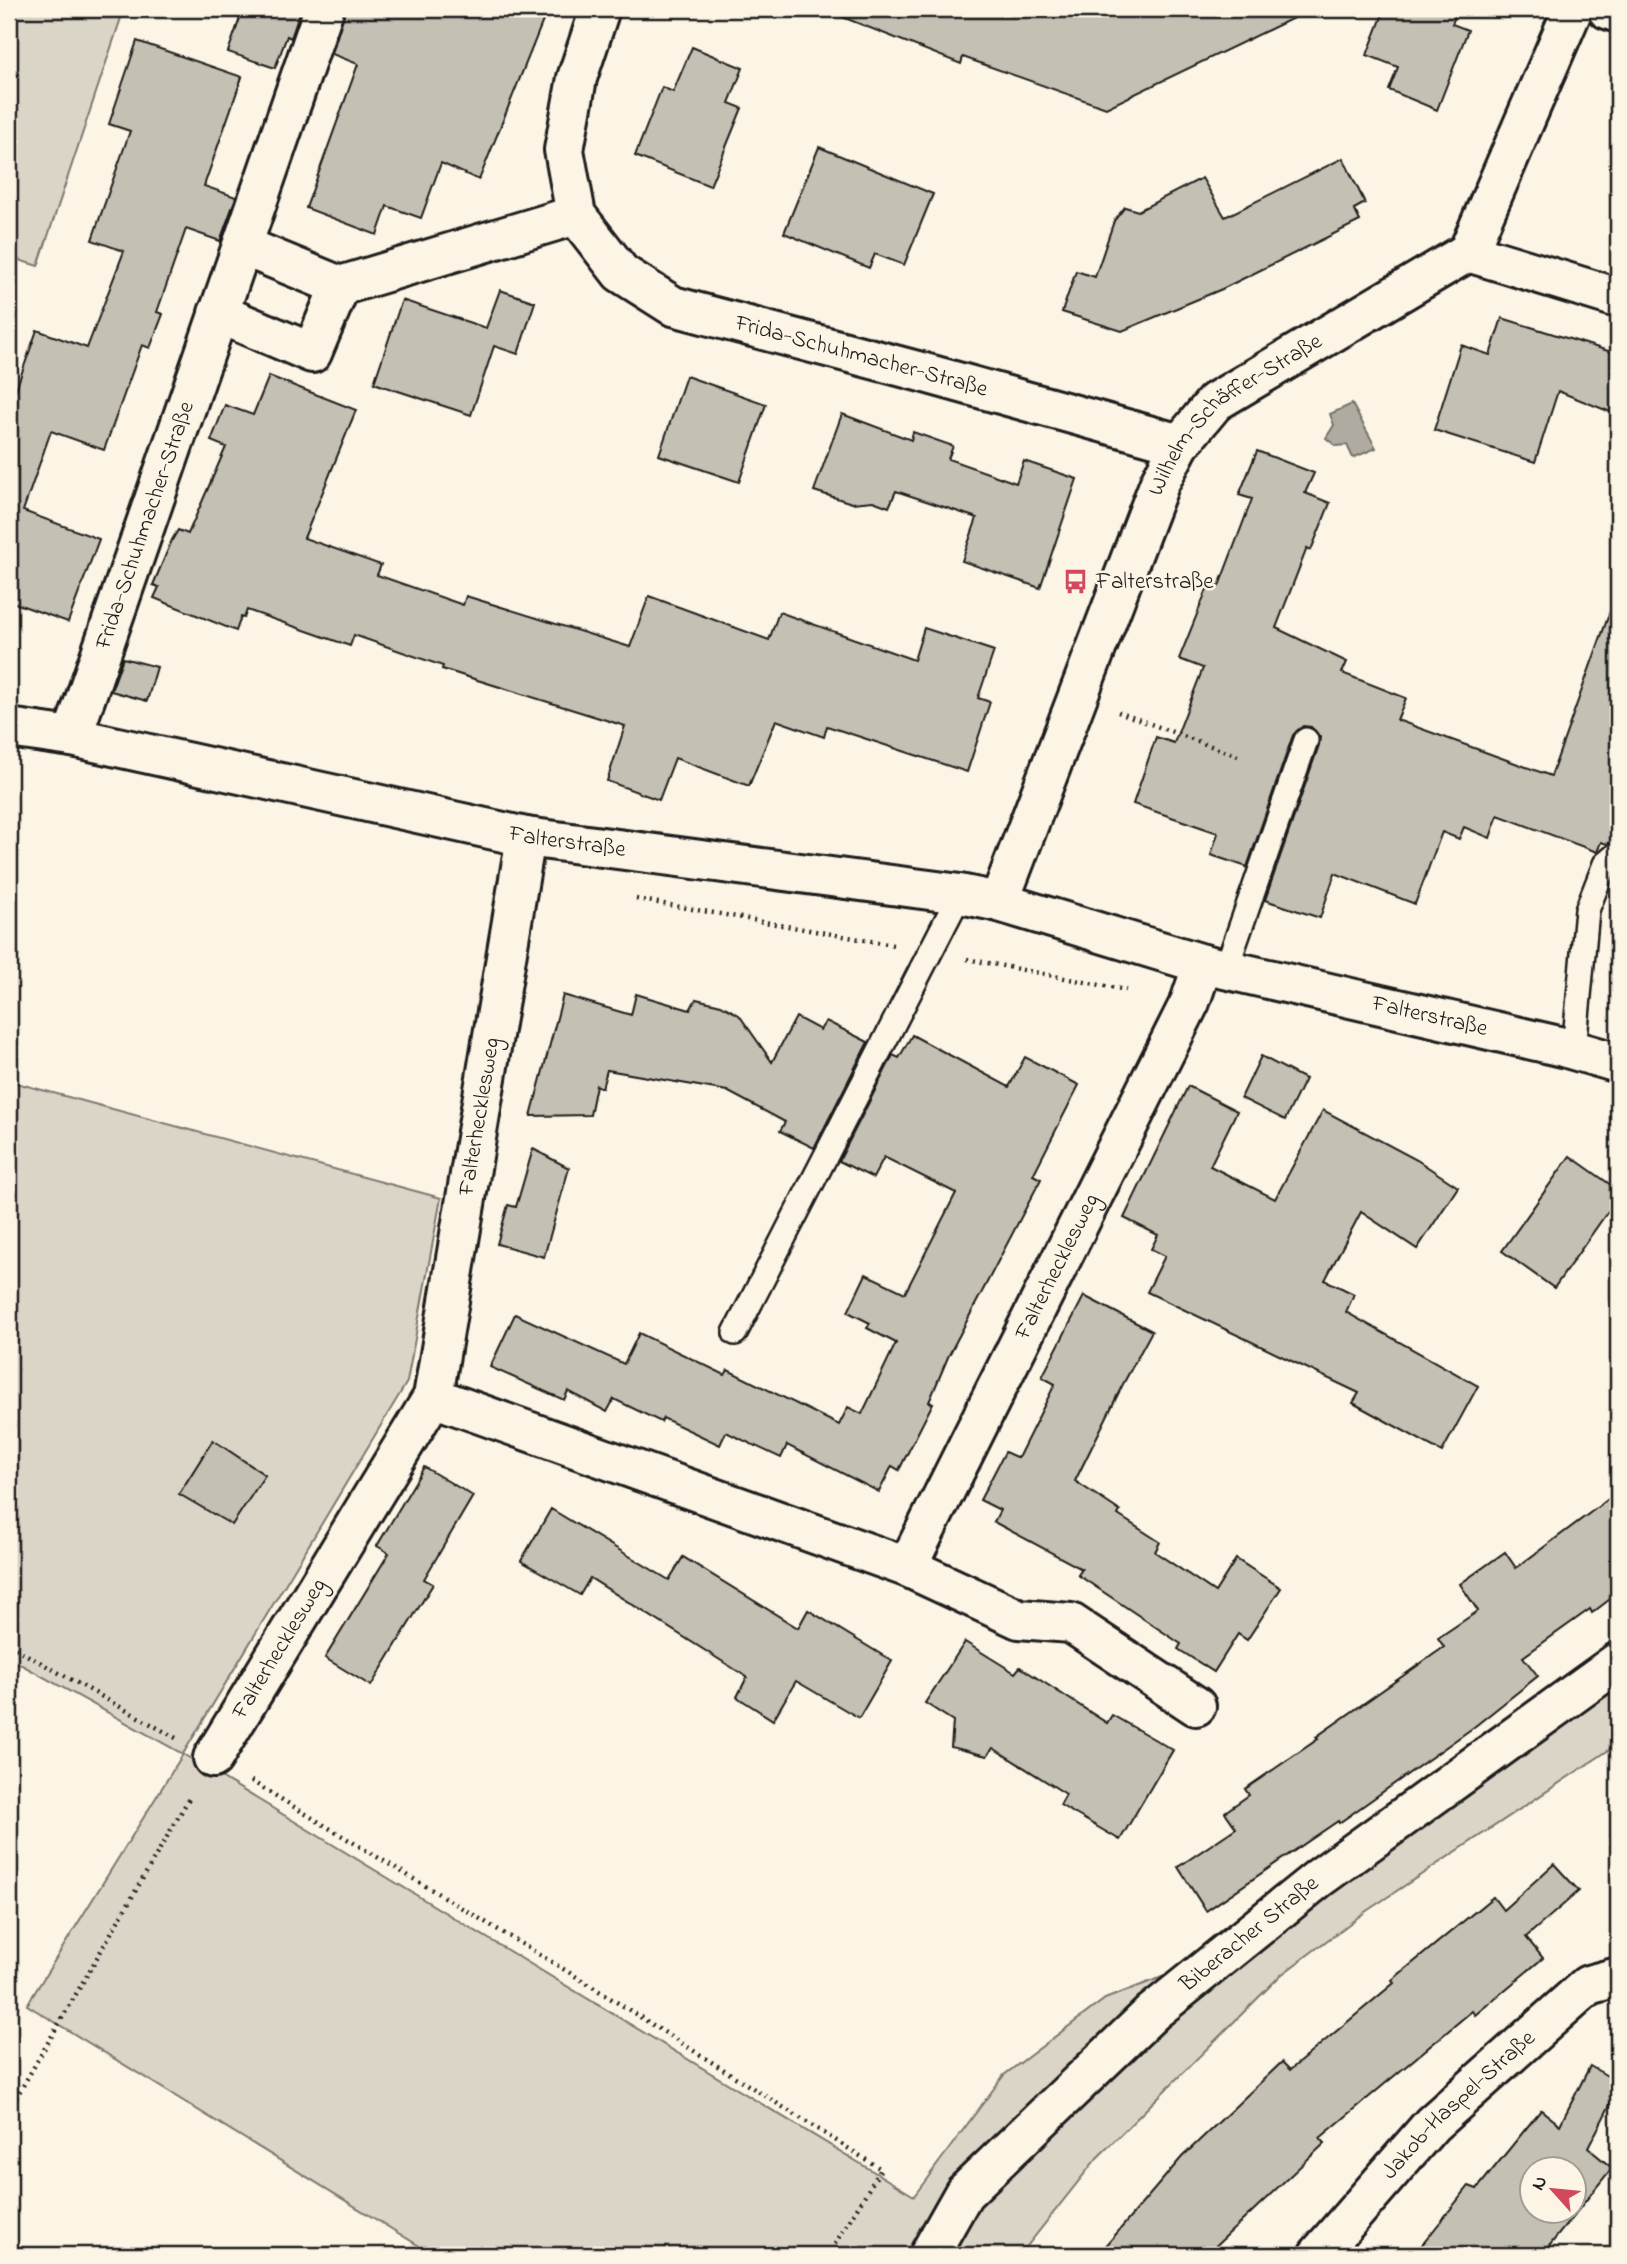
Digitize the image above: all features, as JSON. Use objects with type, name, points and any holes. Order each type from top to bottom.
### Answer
[{"type":"street","name":"Frida-Schuhmacher-Straße","points":[[72,737],[324,9]]},
{"type":"street","name":"Frida-Schuhmacher-Straße","points":[[600,9],[577,78],[564,150],[576,215],[621,272],[673,306],[1180,444]]},
{"type":"street","points":[[1573,9],[1468,252],[1618,298]]},
{"type":"street","points":[[1607,9],[1618,13]]},
{"type":"street","points":[[243,246],[340,286],[576,215]]},
{"type":"street","name":"Wilhelm-Schäffer-Straße","points":[[999,902],[1160,482],[1180,444],[1215,401],[1468,252]]},
{"type":"street","points":[[218,313],[312,353],[340,286]]},
{"type":"street","name":"Falterstraße","points":[[9,728],[72,737],[526,837],[960,894],[999,902],[1214,966],[1574,1050],[1618,1063]]},
{"type":"street","name":"Falterhecklesweg","points":[[213,1758],[433,1397],[526,837]]},
{"type":"street","name":"Falterhecklesweg","points":[[907,1567],[1190,1002],[1214,966]]},
{"type":"street","points":[[433,1397],[907,1567],[1019,1619],[1071,1623],[1196,1706]]},
{"type":"street","name":"Biberacher Straße","points":[[929,2255],[964,2193],[1153,2012],[1319,1878],[1618,1662]]},
{"type":"street","name":"Jakob-Haspel-Straße","points":[[1318,2255],[1432,2124],[1588,1985],[1618,1977]]},
{"type":"lane","points":[[1214,966],[1306,740]]},
{"type":"lane","points":[[1574,1050],[1587,910],[1605,864],[1618,853]]},
{"type":"lane","points":[[735,1334],[960,894]]},
{"type":"path","points":[[1078,697],[1238,756]]},
{"type":"path","points":[[625,897],[1190,1002]]},
{"type":"path","points":[[9,1645],[213,1758],[580,1979],[881,2169],[828,2255]]},
{"type":"path","points":[[9,2110],[213,1758]]},
{"type":"shaded area","points":[[9,9],[124,9],[38,266],[9,257]]},
{"type":"shaded area","points":[[1352,404],[1376,448],[1353,458],[1347,445],[1336,446],[1326,438],[1334,425],[1330,414]]},
{"type":"shaded area","points":[[9,1081],[441,1198],[407,1382],[183,1754],[9,1658]]},
{"type":"shaded area","points":[[1618,1669],[1618,1744],[1365,1912],[1281,1975],[1097,2158],[1020,2255],[434,2255],[27,2005],[183,1754],[914,2196],[1004,2075],[1105,1999],[1279,1932]]},
{"type":"building","points":[[224,9],[301,9],[291,38],[287,36],[275,68],[228,52],[240,18],[224,12]]},
{"type":"building","points":[[345,9],[520,9],[544,18],[479,180],[441,163],[421,218],[387,206],[377,235],[306,208],[358,64],[332,54]]},
{"type":"building","points":[[1312,9],[1106,108],[963,57],[961,64],[827,11]]},
{"type":"building","points":[[1385,9],[1458,9],[1452,24],[1468,30],[1437,110],[1389,90],[1398,67],[1367,55]]},
{"type":"building","points":[[137,41],[242,77],[204,186],[236,197],[220,241],[186,229],[157,312],[163,314],[150,348],[142,345],[104,450],[51,431],[23,511],[99,539],[68,622],[9,601],[9,409],[37,330],[87,348],[124,251],[92,240],[130,131],[109,124]]},
{"type":"building","points":[[692,47],[743,68],[729,103],[742,108],[710,186],[635,156],[662,87],[673,92]]},
{"type":"building","points":[[819,147],[933,194],[904,265],[875,254],[869,268],[784,233]]},
{"type":"building","points":[[1343,158],[1365,203],[1354,209],[1360,221],[1222,289],[1122,331],[1062,312],[1076,271],[1095,277],[1114,221],[1125,207],[1138,211],[1202,178],[1225,217]]},
{"type":"building","points":[[500,290],[535,302],[518,354],[494,346],[471,415],[374,383],[402,300],[486,328]]},
{"type":"building","points":[[1502,318],[1618,354],[1618,415],[1558,391],[1535,462],[1434,430],[1461,345],[1490,355]]},
{"type":"building","points":[[269,376],[356,410],[304,538],[381,565],[377,575],[463,605],[466,596],[630,647],[649,596],[769,640],[779,612],[914,660],[924,628],[994,651],[978,698],[990,702],[967,772],[827,726],[824,737],[776,720],[749,786],[675,758],[659,800],[607,781],[625,726],[442,669],[443,666],[354,635],[350,646],[247,610],[236,631],[154,598],[159,587],[153,585],[172,540],[178,530],[188,534],[226,447],[211,441],[225,405],[253,415]]},
{"type":"building","points":[[686,376],[766,404],[739,482],[659,455]]},
{"type":"building","points":[[842,414],[911,440],[913,432],[953,446],[948,459],[1016,483],[1024,461],[1077,479],[1040,588],[962,561],[977,518],[896,491],[889,507],[873,501],[852,503],[814,491]]},
{"type":"building","points":[[1257,451],[1314,473],[1305,493],[1330,503],[1311,550],[1307,548],[1276,628],[1347,662],[1342,673],[1406,698],[1397,720],[1551,776],[1613,603],[1618,604],[1618,839],[1607,844],[1601,842],[1597,852],[1498,815],[1490,838],[1464,827],[1459,839],[1442,832],[1415,904],[1335,873],[1320,918],[1265,900],[1319,745],[1320,737],[1311,727],[1303,726],[1293,735],[1247,867],[1211,855],[1218,833],[1133,804],[1156,737],[1174,743],[1203,668],[1179,659],[1210,582],[1219,586],[1252,499],[1239,495]]},
{"type":"building","points":[[123,658],[157,667],[147,701],[111,691]]},
{"type":"building","points":[[636,994],[690,1010],[696,999],[721,1005],[739,1015],[772,1062],[796,1017],[820,1030],[826,1021],[868,1042],[814,1148],[780,1131],[785,1122],[727,1091],[607,1070],[602,1088],[596,1085],[590,1115],[531,1116],[563,995],[631,1015]]},
{"type":"building","points":[[912,1035],[1009,1087],[1025,1057],[1079,1085],[1033,1175],[1041,1179],[948,1357],[929,1402],[933,1403],[899,1470],[892,1466],[879,1492],[787,1445],[781,1458],[726,1432],[720,1445],[663,1418],[661,1422],[614,1399],[607,1412],[568,1391],[564,1400],[490,1367],[515,1314],[624,1364],[639,1333],[725,1375],[728,1370],[839,1425],[848,1407],[862,1414],[896,1343],[867,1328],[870,1323],[848,1312],[866,1274],[905,1293],[956,1193],[884,1157],[873,1178],[839,1161],[893,1055],[899,1058]]},
{"type":"building","points":[[1261,1056],[1305,1079],[1285,1120],[1241,1098]]},
{"type":"building","points":[[1188,1086],[1237,1111],[1210,1166],[1275,1199],[1323,1110],[1417,1160],[1458,1187],[1417,1249],[1361,1212],[1325,1280],[1354,1294],[1346,1312],[1478,1386],[1442,1452],[1353,1403],[1359,1393],[1147,1292],[1165,1256],[1151,1249],[1158,1235],[1124,1218]]},
{"type":"building","points":[[533,1149],[569,1168],[544,1257],[497,1244],[508,1205],[516,1207]]},
{"type":"building","points":[[1570,1156],[1618,1190],[1618,1197],[1554,1288],[1502,1251]]},
{"type":"building","points":[[1084,1296],[1152,1331],[1075,1481],[1120,1511],[1118,1515],[1160,1542],[1155,1552],[1215,1592],[1236,1559],[1281,1588],[1247,1640],[1238,1634],[1214,1672],[1178,1649],[1181,1644],[1078,1575],[1082,1569],[994,1522],[1000,1510],[980,1500],[1005,1452],[1018,1458],[1055,1384],[1042,1377]]},
{"type":"building","points":[[213,1440],[265,1475],[232,1525],[179,1494]]},
{"type":"building","points":[[424,1467],[473,1496],[424,1579],[433,1584],[371,1686],[325,1658],[389,1553],[377,1546]]},
{"type":"building","points":[[1618,1492],[1618,1593],[1592,1613],[1590,1609],[1523,1657],[1538,1676],[1474,1727],[1339,1823],[1338,1821],[1206,1911],[1178,1867],[1236,1828],[1225,1812],[1249,1795],[1245,1789],[1444,1647],[1438,1638],[1478,1611],[1460,1584],[1505,1552],[1516,1568]]},
{"type":"building","points":[[551,1509],[669,1580],[683,1557],[798,1628],[808,1610],[892,1661],[859,1718],[796,1681],[773,1720],[737,1697],[747,1677],[590,1578],[580,1595],[521,1561]]},
{"type":"building","points":[[965,1642],[1015,1673],[1020,1667],[1107,1723],[1112,1715],[1173,1750],[1120,1840],[1060,1805],[1066,1794],[993,1748],[987,1756],[951,1747],[953,1721],[925,1703]]},
{"type":"building","points":[[1554,1864],[1579,1891],[1526,1937],[1543,1958],[1475,2015],[1472,2011],[1320,2138],[1325,2143],[1206,2255],[1098,2255],[1182,2157],[1282,2062],[1290,2070],[1394,1983],[1392,1980],[1493,1897],[1503,1910]]},
{"type":"building","points":[[1590,2066],[1618,2082],[1618,2089],[1588,2148],[1612,2168],[1588,2198],[1588,2156],[1518,2156],[1518,2226],[1565,2226],[1542,2255],[1414,2255],[1469,2186],[1477,2189],[1541,2110],[1560,2125]]},
{"type":"place","name":"Falterstraße","points":[[1076,582]]}]
